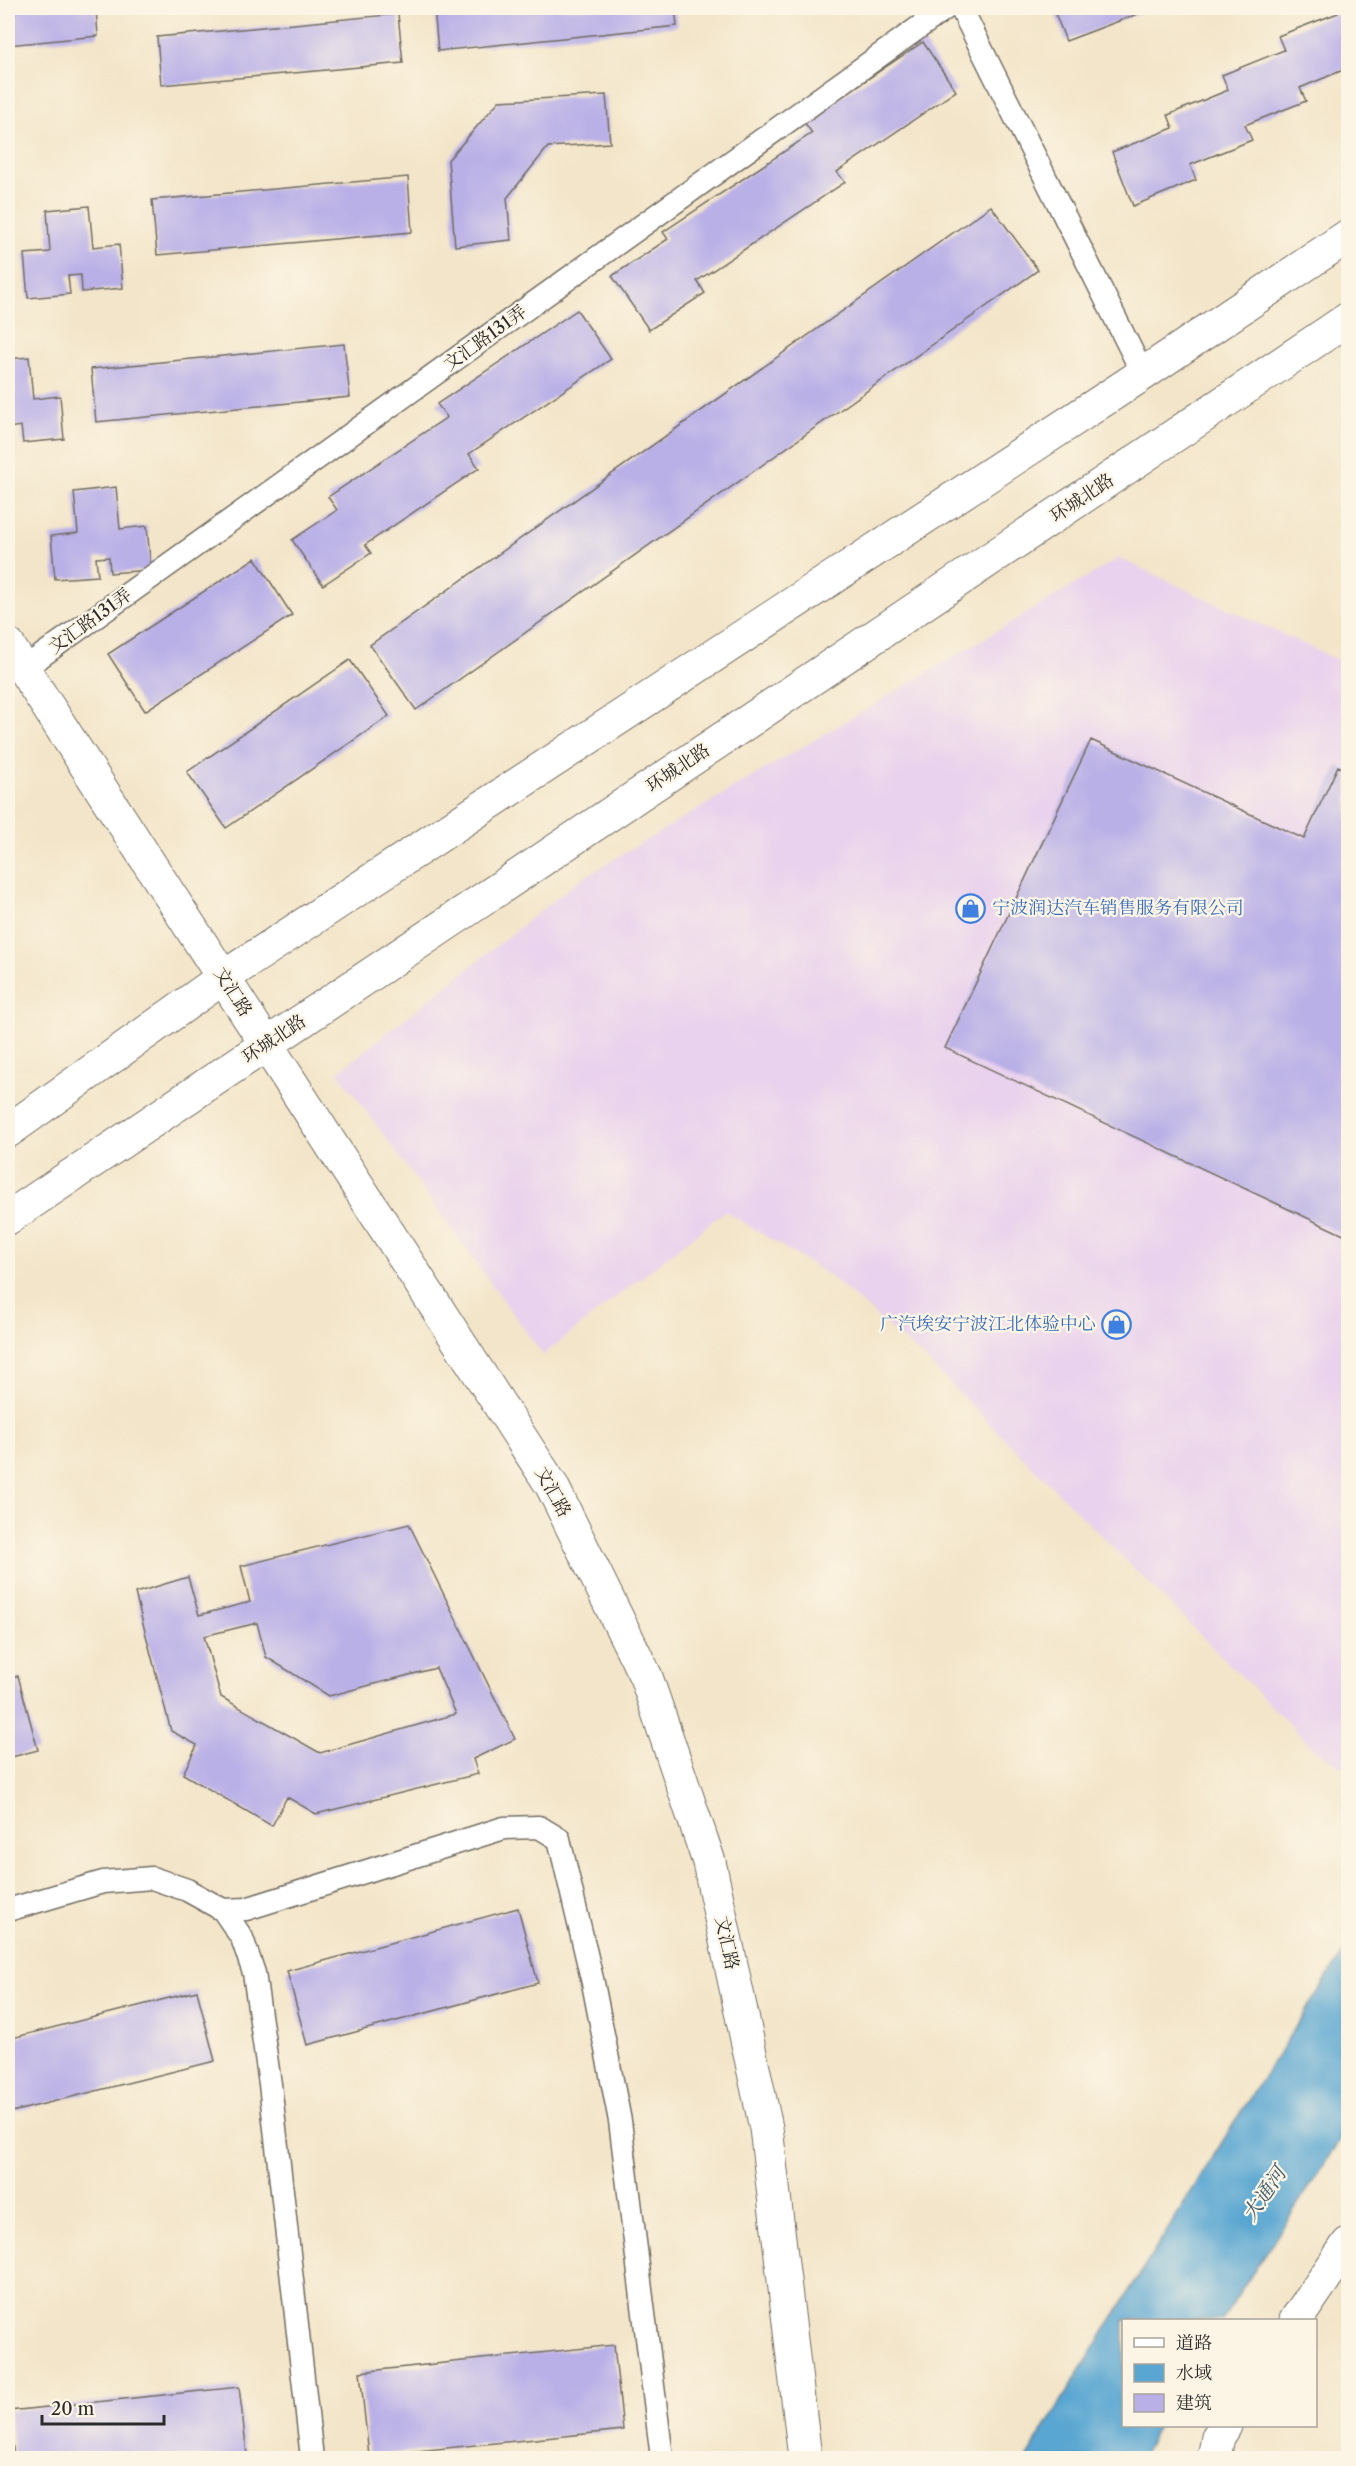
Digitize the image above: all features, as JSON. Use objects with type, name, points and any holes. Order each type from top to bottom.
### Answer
[{"type":"main road","points":[[8,1131],[224,976],[1143,374],[1348,236]]},
{"type":"main road","name":"环城北路","points":[[8,1218],[1348,319]]},
{"type":"main road","name":"文汇路","points":[[15,657],[224,976],[266,1045],[552,1486],[646,1677],[710,1863],[766,2128],[805,2458]]},
{"type":"main road","points":[[1297,2319],[1348,2244]]},
{"type":"main road","points":[[1214,2458],[1218,2437],[1224,2427]]},
{"type":"lane","name":"文汇路131弄","points":[[15,657],[946,8]]},
{"type":"lane","points":[[961,8],[1143,374]]},
{"type":"lane","points":[[223,1910],[246,1908],[504,1828],[538,1827],[559,1839],[593,1983],[620,2121],[639,2255],[662,2458]]},
{"type":"lane","points":[[8,1910],[103,1882],[152,1878],[187,1890],[223,1910],[242,1938],[254,1973],[270,2084],[312,2458]]},
{"type":"shaded area","points":[[1119,558],[1348,665],[1348,1771],[1313,1748],[923,1357],[830,1276],[725,1211],[543,1355],[338,1072],[578,881]]},
{"type":"water","name":"大通河","points":[[1348,1945],[1348,2127],[1223,2319],[1122,2319],[1122,2427],[1157,2427],[1141,2458],[1026,2458],[1234,2123]]},
{"type":"building","points":[[14,8],[96,8],[98,36],[8,45],[8,15],[15,15]]},
{"type":"building","points":[[434,8],[675,8],[677,26],[438,51]]},
{"type":"building","points":[[1053,8],[1138,8],[1140,13],[1066,41]]},
{"type":"building","points":[[1336,8],[1348,8],[1348,68],[1300,88],[1306,101],[1245,125],[1252,140],[1190,165],[1196,180],[1133,206],[1112,152],[1173,128],[1168,115],[1228,90],[1222,75],[1284,50],[1278,36],[1338,13]]},
{"type":"building","points":[[398,14],[403,63],[161,85],[157,37]]},
{"type":"building","points":[[923,42],[956,91],[837,172],[845,182],[697,281],[705,293],[649,330],[612,276],[668,239],[663,232],[812,133],[804,122]]},
{"type":"building","points":[[606,95],[610,143],[548,147],[507,198],[511,240],[455,246],[448,160],[499,101]]},
{"type":"building","points":[[408,177],[412,232],[157,255],[152,200]]},
{"type":"building","points":[[89,206],[93,247],[119,244],[123,288],[82,292],[81,275],[68,276],[70,294],[28,298],[24,254],[50,252],[47,210]]},
{"type":"building","points":[[991,206],[1038,270],[416,710],[370,645]]},
{"type":"building","points":[[577,310],[611,359],[469,454],[479,468],[365,545],[371,553],[323,585],[292,540],[337,510],[328,497],[447,417],[437,404]]},
{"type":"building","points":[[344,344],[350,397],[96,422],[91,369]]},
{"type":"building","points":[[29,357],[33,399],[60,396],[64,439],[23,443],[21,426],[8,428],[8,359]]},
{"type":"building","points":[[116,487],[120,529],[147,526],[151,570],[110,573],[109,557],[96,558],[98,576],[55,579],[51,536],[78,533],[74,492]]},
{"type":"building","points":[[255,558],[292,615],[145,711],[108,654]]},
{"type":"building","points":[[350,660],[389,716],[226,828],[187,772]]},
{"type":"building","points":[[1091,740],[1304,839],[1338,766],[1348,771],[1348,1237],[945,1048]]},
{"type":"building","points":[[409,1524],[515,1739],[473,1759],[478,1774],[316,1814],[287,1797],[272,1826],[183,1774],[197,1745],[171,1731],[135,1593],[188,1577],[199,1615],[250,1602],[241,1566]],"holes":[[[257,1623],[266,1657],[329,1696],[436,1668],[456,1714],[320,1753],[221,1697],[204,1636]]]},
{"type":"building","points":[[18,1676],[38,1750],[8,1758],[8,1679]]},
{"type":"building","points":[[518,1908],[538,1983],[307,2045],[287,1971]]},
{"type":"building","points":[[197,1991],[215,2061],[8,2113],[8,2039]]},
{"type":"building","points":[[614,2345],[623,2430],[369,2456],[360,2372]]},
{"type":"building","points":[[239,2387],[247,2454],[206,2458],[14,2458],[9,2411]]},
{"type":"place","name":"宁波润达汽车销售服务有限公司","points":[[971,908]]},
{"type":"place","name":"广汽埃安宁波江北体验中心","points":[[1117,1324]]}]
